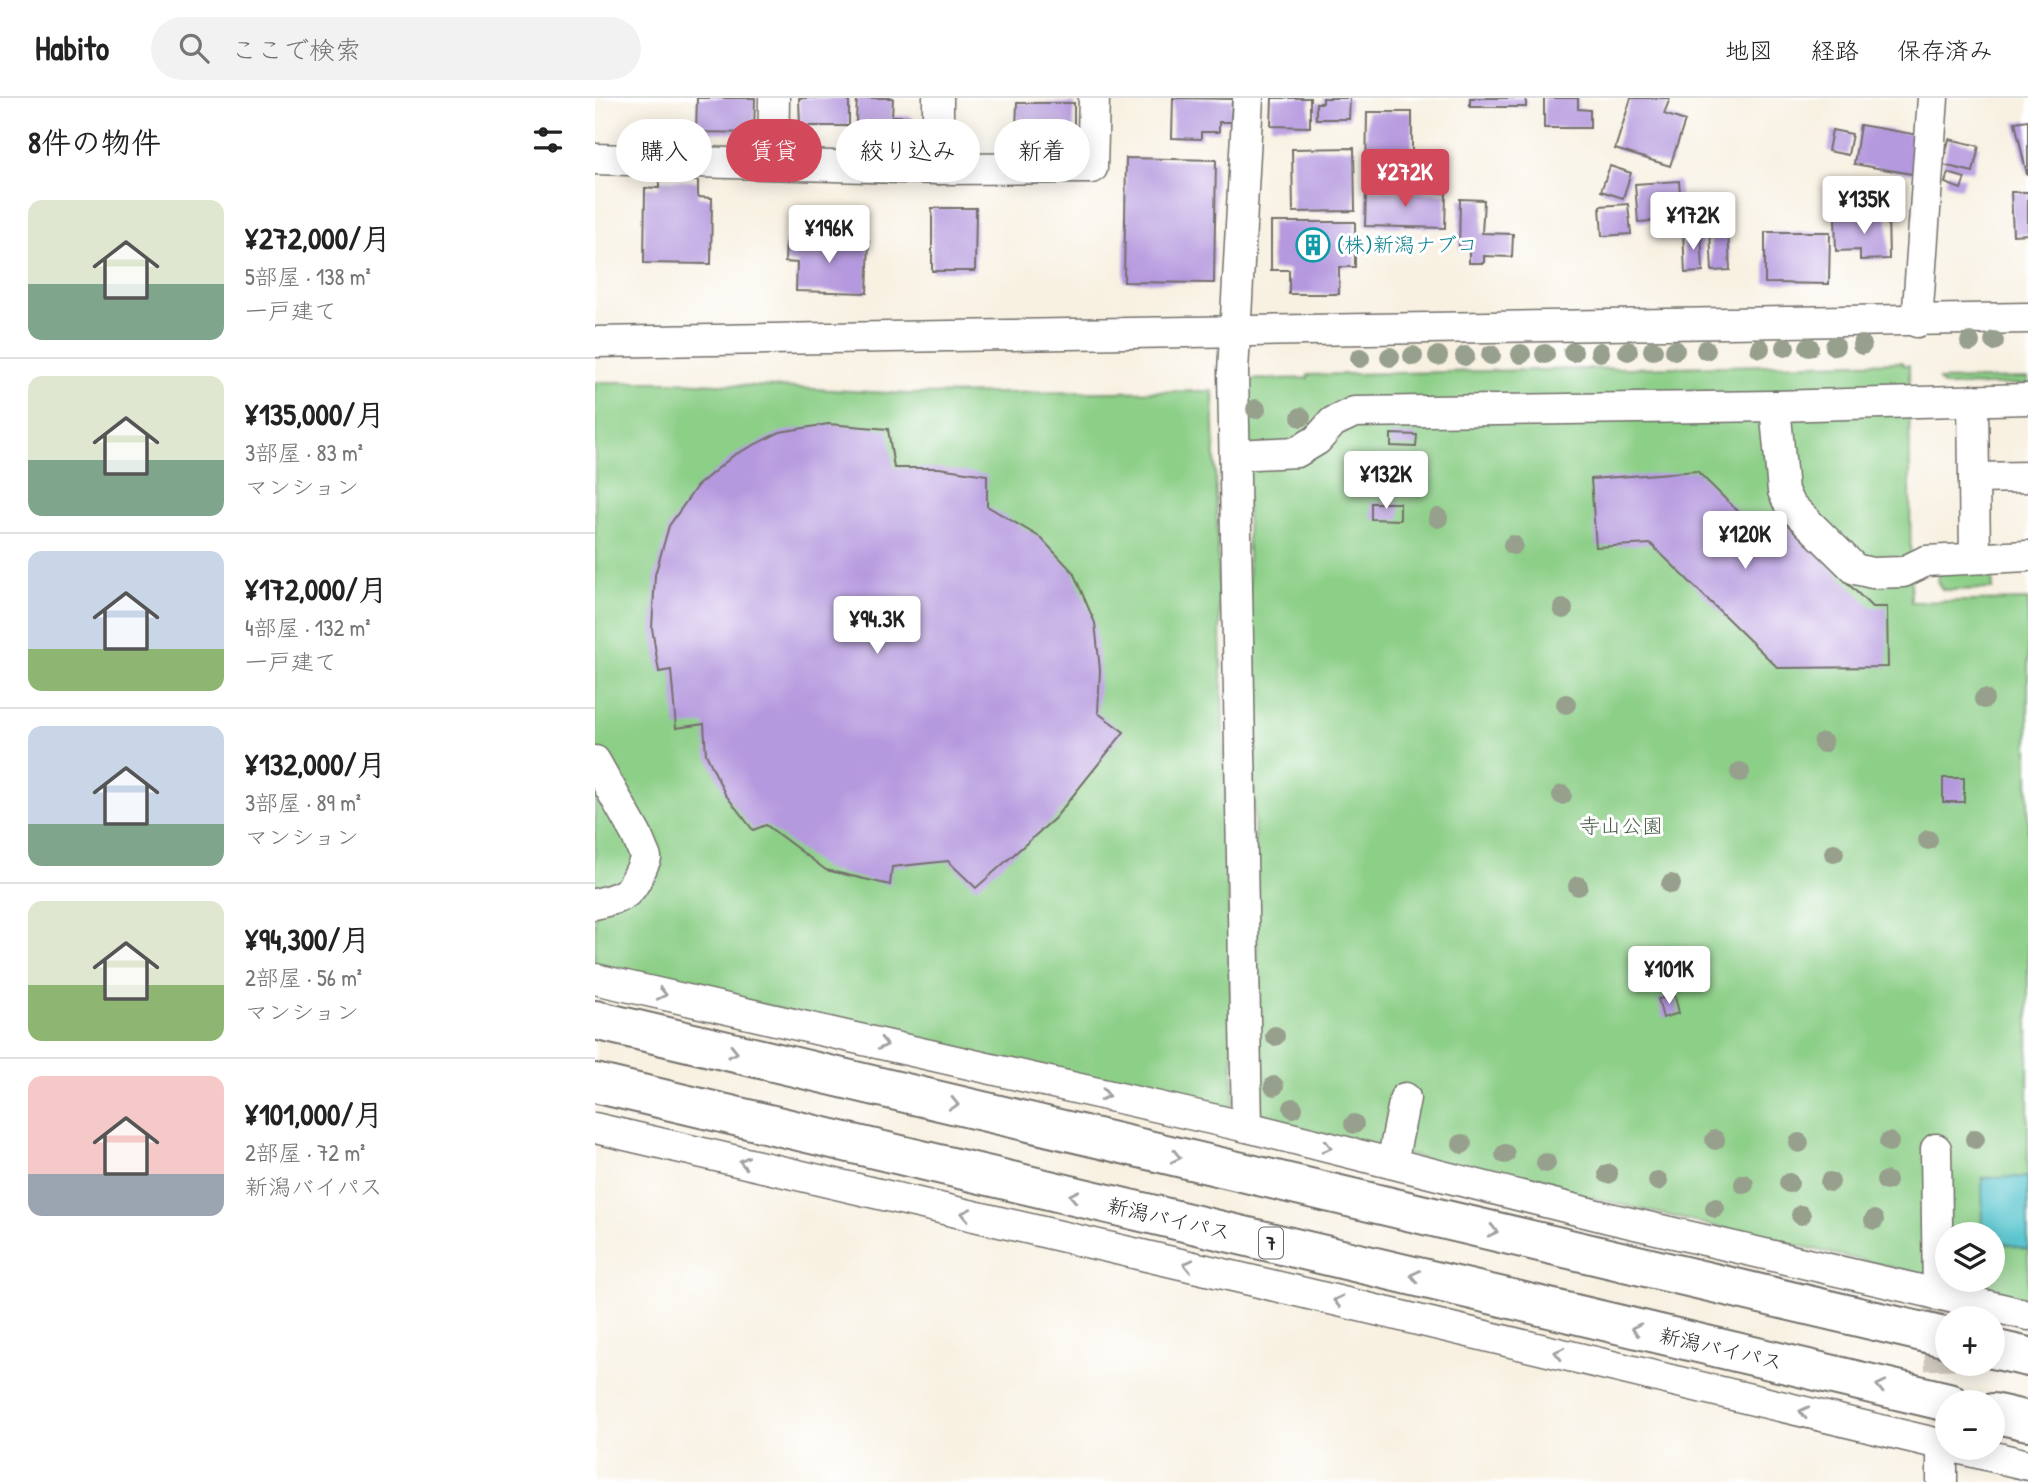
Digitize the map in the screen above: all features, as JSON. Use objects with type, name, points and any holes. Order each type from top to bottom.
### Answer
[{"type":"highway","points":[[595,1020],[1935,1335]]},
{"type":"highway","name":"新潟バイパス","points":[[595,1083],[1935,1399]]},
{"type":"highway","points":[[2005,1352],[2028,1357]]},
{"type":"highway","points":[[2005,1416],[2028,1421]]},
{"type":"street","points":[[774,98],[774,119]]},
{"type":"street","points":[[939,98],[939,119]]},
{"type":"street","points":[[980,169],[1092,168],[1094,98]]},
{"type":"street","points":[[1247,1127],[1233,372],[1248,98]]},
{"type":"street","points":[[1917,321],[1933,98]]},
{"type":"street","points":[[595,159],[726,163]]},
{"type":"street","points":[[595,342],[2028,318]]},
{"type":"street","points":[[1235,455],[1297,452],[1317,439],[1333,422],[1354,412],[1775,406],[2028,399]]},
{"type":"street","points":[[1973,400],[1975,557]]},
{"type":"street","points":[[1775,406],[1783,491],[1789,504],[1855,569],[1873,573],[1903,572],[1926,561],[2028,556]]},
{"type":"street","points":[[1974,478],[2028,477]]},
{"type":"street","points":[[595,761],[636,834],[646,858],[633,887],[622,898],[595,904]]},
{"type":"street","points":[[595,979],[1247,1127],[1609,1218],[2028,1315]]},
{"type":"street","points":[[1392,1163],[1405,1098]]},
{"type":"street","points":[[595,1128],[1268,1284],[1935,1443]]},
{"type":"street","points":[[1936,1149],[1938,1295]]},
{"type":"street","points":[[1942,1482],[1945,1460]]},
{"type":"street","points":[[2005,1460],[2028,1465]]},
{"type":"green space","name":"寺山公園","points":[[1902,362],[1903,365],[1909,365],[1911,602],[2028,600],[2028,1299],[1998,1292],[2005,1292],[2005,1222],[1935,1222],[1935,1277],[1261,1121],[1244,380],[1308,378],[1308,375]]},
{"type":"green space","points":[[2028,378],[2028,384],[1950,386],[1943,385],[1939,380]]},
{"type":"green space","points":[[595,382],[679,382],[907,394],[1213,391],[1234,1102],[1223,1113],[595,966]]},
{"type":"green space","points":[[1992,569],[1993,589],[1947,590],[1942,589],[1937,581],[1940,572]]},
{"type":"water","points":[[2028,1177],[2028,1250],[2005,1243],[2005,1222],[1983,1222],[1982,1178]]},
{"type":"building","points":[[697,98],[755,98],[754,119],[726,119],[726,133],[712,132],[712,119],[696,119]]},
{"type":"building","points":[[799,98],[849,98],[849,119],[836,119],[836,126],[822,126],[822,119],[800,119]]},
{"type":"building","points":[[857,98],[893,98],[892,116],[911,116],[911,119],[856,119]]},
{"type":"building","points":[[1173,98],[1232,99],[1231,122],[1219,122],[1219,132],[1201,132],[1201,139],[1172,138]]},
{"type":"building","points":[[1272,98],[1310,98],[1310,127],[1271,126]]},
{"type":"building","points":[[1323,98],[1350,98],[1349,119],[1316,119],[1316,103],[1323,103]]},
{"type":"building","points":[[1470,98],[1526,98],[1526,107],[1470,107]]},
{"type":"building","points":[[1544,98],[1578,98],[1578,109],[1590,110],[1590,128],[1544,128]]},
{"type":"building","points":[[1631,98],[1670,98],[1664,114],[1685,121],[1670,166],[1615,149]]},
{"type":"building","points":[[1017,103],[1074,103],[1074,119],[1016,119]]},
{"type":"building","points":[[1367,112],[1412,112],[1412,179],[1366,179]]},
{"type":"building","points":[[2028,120],[2028,175],[2027,175],[2015,122]]},
{"type":"building","points":[[1860,125],[1919,135],[1912,174],[1854,164]]},
{"type":"building","points":[[1832,130],[1852,134],[1848,155],[1828,151]]},
{"type":"building","points":[[1949,139],[1979,146],[1973,172],[1943,165]]},
{"type":"building","points":[[1354,148],[1355,211],[1293,212],[1292,149]]},
{"type":"building","points":[[1126,158],[1216,160],[1214,283],[1124,282]]},
{"type":"building","points":[[1610,166],[1631,173],[1623,198],[1601,191]]},
{"type":"building","points":[[1948,173],[1965,178],[1961,189],[1945,183]]},
{"type":"building","points":[[1679,181],[1682,219],[1638,222],[1635,184]]},
{"type":"building","points":[[659,182],[698,182],[698,197],[712,198],[711,264],[644,263],[645,188],[659,188]]},
{"type":"building","points":[[1858,188],[1880,189],[1880,208],[1858,207]]},
{"type":"building","points":[[1366,190],[1446,193],[1445,228],[1365,226]]},
{"type":"building","points":[[2011,192],[2028,192],[2028,234],[2013,235]]},
{"type":"building","points":[[1850,194],[1851,209],[1830,210],[1830,195]]},
{"type":"building","points":[[1460,199],[1484,200],[1482,233],[1513,234],[1512,257],[1484,256],[1484,263],[1469,263],[1469,250],[1459,250]]},
{"type":"building","points":[[1628,204],[1631,234],[1602,236],[1600,206]]},
{"type":"building","points":[[932,208],[976,208],[975,271],[932,271]]},
{"type":"building","points":[[1888,215],[1889,259],[1860,260],[1860,250],[1836,251],[1835,216]]},
{"type":"building","name":"(株)新潟ナブコ","points":[[1271,222],[1355,222],[1355,267],[1339,267],[1339,294],[1289,294],[1289,270],[1271,270]]},
{"type":"building","points":[[1683,231],[1701,231],[1703,272],[1685,273]]},
{"type":"building","points":[[1728,231],[1730,270],[1712,271],[1710,232]]},
{"type":"building","points":[[1765,232],[1830,232],[1829,284],[1765,283]]},
{"type":"building","points":[[786,238],[869,241],[867,293],[796,291],[797,263],[785,262]]},
{"type":"building","points":[[828,424],[888,429],[894,468],[939,468],[987,475],[987,506],[1041,538],[1073,572],[1095,623],[1100,670],[1098,713],[1124,732],[1055,818],[976,888],[948,861],[892,867],[890,885],[826,870],[766,825],[753,830],[725,794],[706,754],[704,724],[676,728],[671,670],[659,672],[652,628],[655,575],[669,526],[697,486],[734,455],[780,432]]},
{"type":"building","points":[[1391,434],[1417,435],[1416,447],[1391,446]]},
{"type":"building","points":[[1697,471],[1769,542],[1787,524],[1872,607],[1887,607],[1888,667],[1778,668],[1651,544],[1596,547],[1591,479]]},
{"type":"building","points":[[1371,503],[1400,503],[1400,520],[1371,519]]},
{"type":"building","points":[[1943,778],[1964,778],[1964,802],[1943,802]]},
{"type":"building","points":[[1675,996],[1679,1013],[1663,1018],[1658,999]]},
{"type":"tunnel","points":[[1938,1295],[1941,1390]]},
{"type":"place","name":"(株)新潟ナブコ","points":[[1313,245]]}]
